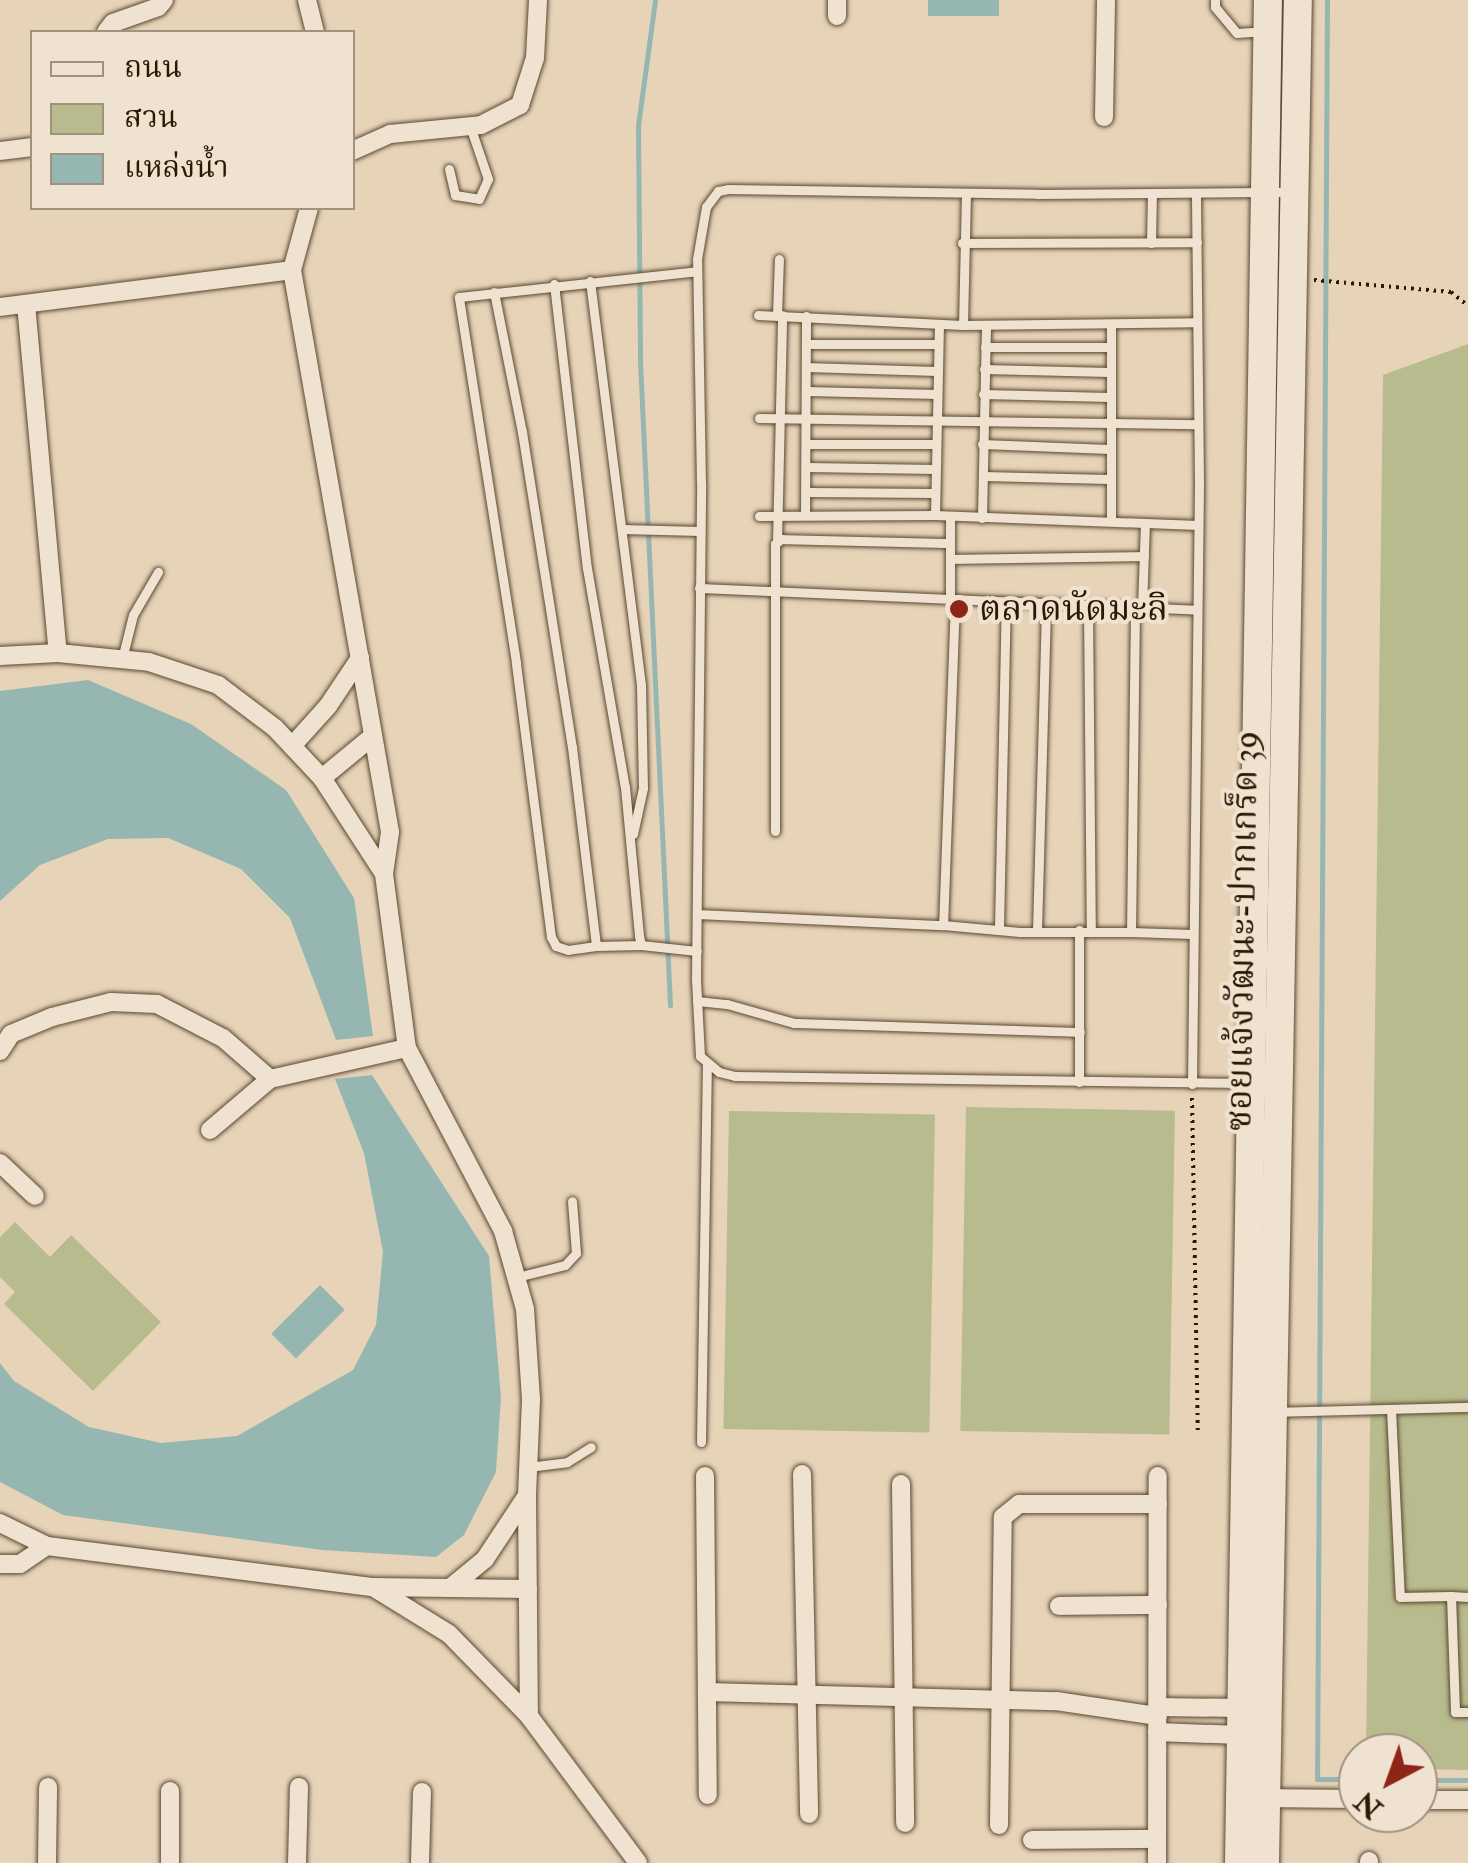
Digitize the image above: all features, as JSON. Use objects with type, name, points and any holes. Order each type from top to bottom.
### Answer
[{"type":"main road","name":"ซอยแจ้งวัฒนะ-ปากเกร็ด 39","points":[[1266,1863],[1240,1721],[1268,0]]},
{"type":"main road","name":"ซอยแจ้งวัฒนะ-ปากเกร็ด 39","points":[[1239,1863],[1252,1799],[1272,1412],[1298,0]]},
{"type":"street","points":[[108,30],[113,23],[158,6],[164,0]]},
{"type":"street","points":[[307,0],[314,30]]},
{"type":"street","points":[[355,150],[390,134],[481,125],[520,105],[535,58],[538,0]]},
{"type":"street","points":[[1104,117],[1106,0]]},
{"type":"street","points":[[0,151],[30,147]]},
{"type":"street","points":[[308,210],[292,270],[390,832],[384,874],[407,1048],[503,1230],[526,1308],[531,1400],[526,1496],[528,1716]]},
{"type":"street","points":[[0,307],[292,270]]},
{"type":"street","points":[[26,304],[58,653]]},
{"type":"street","points":[[0,656],[58,653],[149,662],[218,685],[292,746],[322,778],[384,874]]},
{"type":"street","points":[[292,746],[328,706],[360,658]]},
{"type":"street","points":[[322,778],[373,736]]},
{"type":"street","points":[[0,1051],[11,1034],[52,1017],[111,1002],[157,1004],[223,1038],[270,1079]]},
{"type":"street","points":[[210,1130],[270,1079],[407,1048]]},
{"type":"street","points":[[0,1163],[35,1196]]},
{"type":"street","points":[[802,1474],[809,1814]]},
{"type":"street","points":[[705,1476],[708,1795]]},
{"type":"street","points":[[1157,1863],[1158,1476]]},
{"type":"street","points":[[901,1484],[905,1824]]},
{"type":"street","points":[[450,1588],[485,1559],[526,1496]]},
{"type":"street","points":[[999,1825],[1003,1518],[1020,1504],[1158,1504]]},
{"type":"street","points":[[0,1523],[47,1546],[373,1587],[528,1589]]},
{"type":"street","points":[[0,1564],[20,1564],[47,1546]]},
{"type":"street","points":[[373,1587],[449,1634],[528,1716],[638,1863]]},
{"type":"street","points":[[1059,1606],[1158,1605]]},
{"type":"street","points":[[707,1692],[1056,1701],[1158,1718],[1240,1721]]},
{"type":"street","points":[[1158,1718],[1240,1721]]},
{"type":"street","points":[[47,1863],[48,1787]]},
{"type":"street","points":[[297,1863],[299,1788]]},
{"type":"street","points":[[170,1791],[170,1863]]},
{"type":"street","points":[[420,1863],[422,1792]]},
{"type":"street","points":[[1252,1799],[1338,1799]]},
{"type":"street","points":[[1438,1800],[1468,1800]]},
{"type":"street","points":[[1032,1840],[1157,1839]]},
{"type":"lane","points":[[1215,0],[1215,7],[1237,33],[1267,31]]},
{"type":"lane","points":[[449,169],[455,196],[478,199],[488,178],[470,126]]},
{"type":"lane","points":[[1250,1083],[735,1076],[707,1064],[700,1056],[696,950],[700,224],[718,191],[1295,192]]},
{"type":"lane","points":[[963,325],[966,193]]},
{"type":"lane","points":[[1150,242],[1152,193]]},
{"type":"lane","points":[[1192,1084],[1198,525],[1196,193]]},
{"type":"lane","points":[[962,244],[1197,242]]},
{"type":"lane","points":[[775,831],[779,259]]},
{"type":"lane","points":[[696,950],[641,944],[568,950],[556,946],[551,938],[516,662],[459,296],[698,271]]},
{"type":"lane","points":[[590,281],[641,685],[644,788],[631,842]]},
{"type":"lane","points":[[554,284],[587,568],[631,842],[641,944]]},
{"type":"lane","points":[[494,292],[522,432],[572,748],[596,946]]},
{"type":"lane","points":[[758,315],[932,320],[963,325],[1198,322]]},
{"type":"lane","points":[[805,516],[806,316]]},
{"type":"lane","points":[[935,515],[939,324]]},
{"type":"lane","points":[[982,518],[981,421],[986,325]]},
{"type":"lane","points":[[1110,520],[1111,326]]},
{"type":"lane","points":[[806,344],[938,344]]},
{"type":"lane","points":[[985,347],[1109,347]]},
{"type":"lane","points":[[806,366],[938,371]]},
{"type":"lane","points":[[984,368],[1109,372]]},
{"type":"lane","points":[[806,391],[937,394]]},
{"type":"lane","points":[[983,394],[1109,398]]},
{"type":"lane","points":[[760,418],[1198,424]]},
{"type":"lane","points":[[806,444],[936,444]]},
{"type":"lane","points":[[982,444],[1109,449]]},
{"type":"lane","points":[[807,467],[936,469]]},
{"type":"lane","points":[[983,476],[1108,479]]},
{"type":"lane","points":[[807,492],[934,493]]},
{"type":"lane","points":[[759,516],[935,515],[950,519],[1198,525]]},
{"type":"lane","points":[[942,925],[952,600],[950,519]]},
{"type":"lane","points":[[1131,932],[1138,608],[1145,524]]},
{"type":"lane","points":[[622,529],[700,531]]},
{"type":"lane","points":[[777,542],[950,543]]},
{"type":"lane","points":[[950,558],[1144,556]]},
{"type":"lane","points":[[122,659],[133,615],[158,572]]},
{"type":"lane","points":[[698,588],[1196,610]]},
{"type":"lane","points":[[999,928],[1006,602]]},
{"type":"lane","points":[[1037,931],[1046,604]]},
{"type":"lane","points":[[1088,606],[1091,931]]},
{"type":"lane","points":[[697,914],[1037,931],[1192,934]]},
{"type":"lane","points":[[1079,930],[1080,1082]]},
{"type":"lane","points":[[698,1001],[727,1004],[794,1022],[1080,1032]]},
{"type":"lane","points":[[700,1442],[707,1064]]},
{"type":"lane","points":[[516,1277],[565,1265],[576,1253],[572,1201]]},
{"type":"lane","points":[[1272,1412],[1468,1408]]},
{"type":"lane","points":[[1391,1409],[1400,1597],[1468,1596]]},
{"type":"lane","points":[[528,1467],[568,1462],[591,1447]]},
{"type":"lane","points":[[1452,1596],[1456,1712],[1468,1712]]},
{"type":"path","points":[[1293,280],[1451,292],[1468,306]]},
{"type":"path","points":[[1192,1084],[1198,1430]]},
{"type":"green space","points":[[1468,344],[1468,1770],[1438,1769],[1438,1733],[1366,1733],[1383,375]]},
{"type":"green space","points":[[966,1107],[1175,1111],[1169,1435],[960,1431]]},
{"type":"green space","points":[[729,1111],[935,1115],[929,1433],[723,1429]]},
{"type":"green space","points":[[15,1222],[50,1257],[71,1235],[161,1322],[93,1391],[4,1304],[15,1292],[0,1277],[0,1237]]},
{"type":"water","points":[[928,0],[999,0],[999,16],[928,16]]},
{"type":"water","points":[[88,680],[191,724],[286,790],[354,898],[373,1036],[336,1040],[290,918],[241,869],[168,838],[108,839],[40,865],[0,901],[0,691]]},
{"type":"water","points":[[372,1075],[489,1256],[501,1397],[496,1472],[464,1535],[436,1557],[322,1550],[63,1515],[0,1482],[0,1363],[14,1381],[89,1427],[161,1443],[237,1436],[353,1370],[376,1325],[383,1252],[364,1153],[335,1079]]},
{"type":"water","points":[[320,1285],[345,1310],[296,1359],[271,1334]]},
{"type":"waterway","points":[[655,0],[638,126],[640,361],[670,1005]]},
{"type":"waterway","points":[[1327,0],[1317,1779],[1338,1779]]},
{"type":"waterway","points":[[1438,1780],[1468,1780]]},
{"type":"place","name":"ตลาดนัดมะลิ","points":[[959,609]]}]
